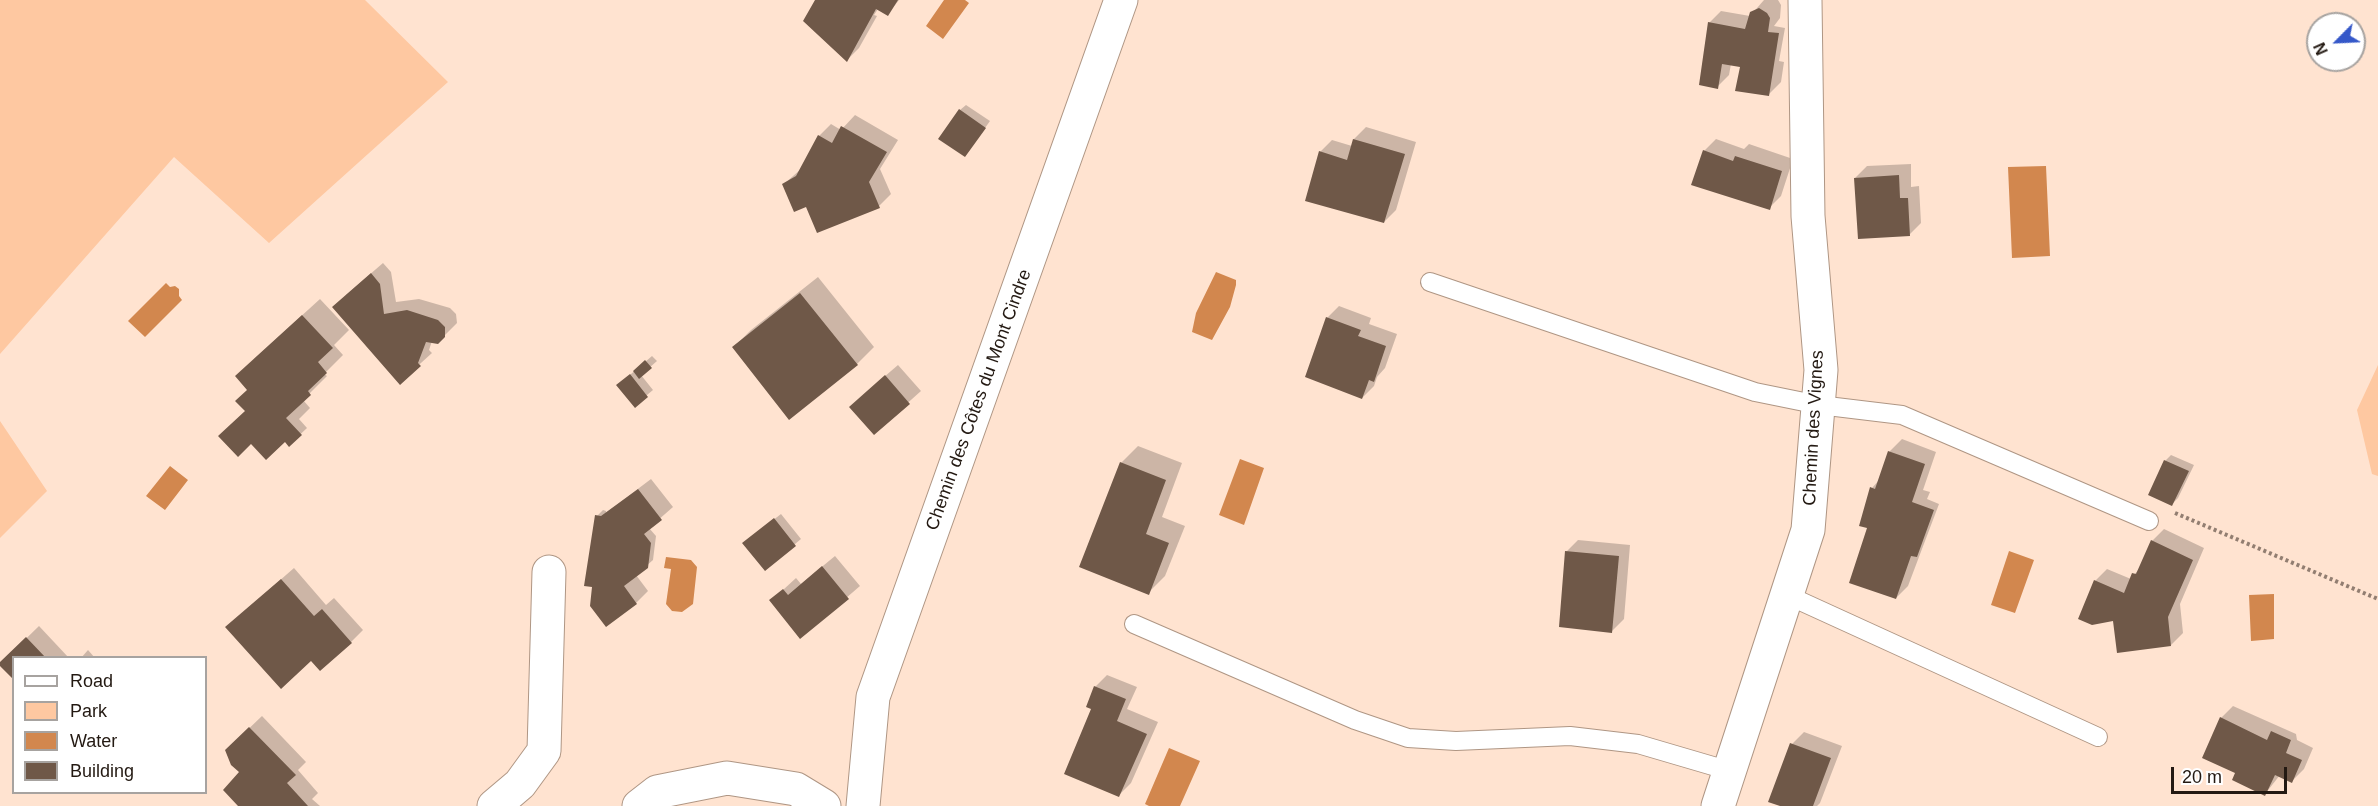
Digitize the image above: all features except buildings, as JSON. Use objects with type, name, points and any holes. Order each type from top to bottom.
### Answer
[{"type":"street","name":"Chemin des Côtes du Mont Cindre","points":[[863,806],[873,697],[1121,0]]},
{"type":"street","name":"Chemin des Vignes","points":[[1718,806],[1808,530],[1821,369],[1808,216],[1806,0]]},
{"type":"street","points":[[494,806],[520,784],[544,751],[549,572]]},
{"type":"street","points":[[639,806],[657,792],[727,778],[796,789],[824,806]]},
{"type":"lane","points":[[1430,282],[1755,392],[1819,405],[1902,415],[2149,521]]},
{"type":"lane","points":[[1787,595],[2098,737]]},
{"type":"lane","points":[[1134,624],[1355,720],[1408,738],[1456,741],[1570,736],[1638,744],[1730,771]]},
{"type":"green space","points":[[0,0],[365,0],[448,82],[269,243],[174,157],[0,354]]},
{"type":"green space","points":[[2378,365],[2378,476],[2372,474],[2357,410]]},
{"type":"green space","points":[[0,421],[47,491],[0,538]]},
{"type":"water","points":[[944,0],[965,0],[969,3],[943,39],[926,26]]},
{"type":"water","points":[[2046,166],[2050,256],[2012,258],[2008,167]]},
{"type":"water","points":[[1216,272],[1236,280],[1236,285],[1230,307],[1212,340],[1192,332],[1196,313]]},
{"type":"water","points":[[166,283],[170,287],[175,286],[179,289],[179,296],[182,300],[145,337],[128,321]]},
{"type":"water","points":[[1240,459],[1264,468],[1244,525],[1219,515]]},
{"type":"water","points":[[170,466],[188,480],[165,510],[146,496]]},
{"type":"water","points":[[2009,551],[2034,560],[2015,613],[1991,605]]},
{"type":"water","points":[[666,557],[691,560],[697,567],[693,604],[682,612],[672,611],[666,604],[671,569],[664,568]]},
{"type":"water","points":[[2274,594],[2274,639],[2251,641],[2249,595]]},
{"type":"water","points":[[1169,748],[1200,761],[1180,806],[1149,806],[1145,804]]}]
